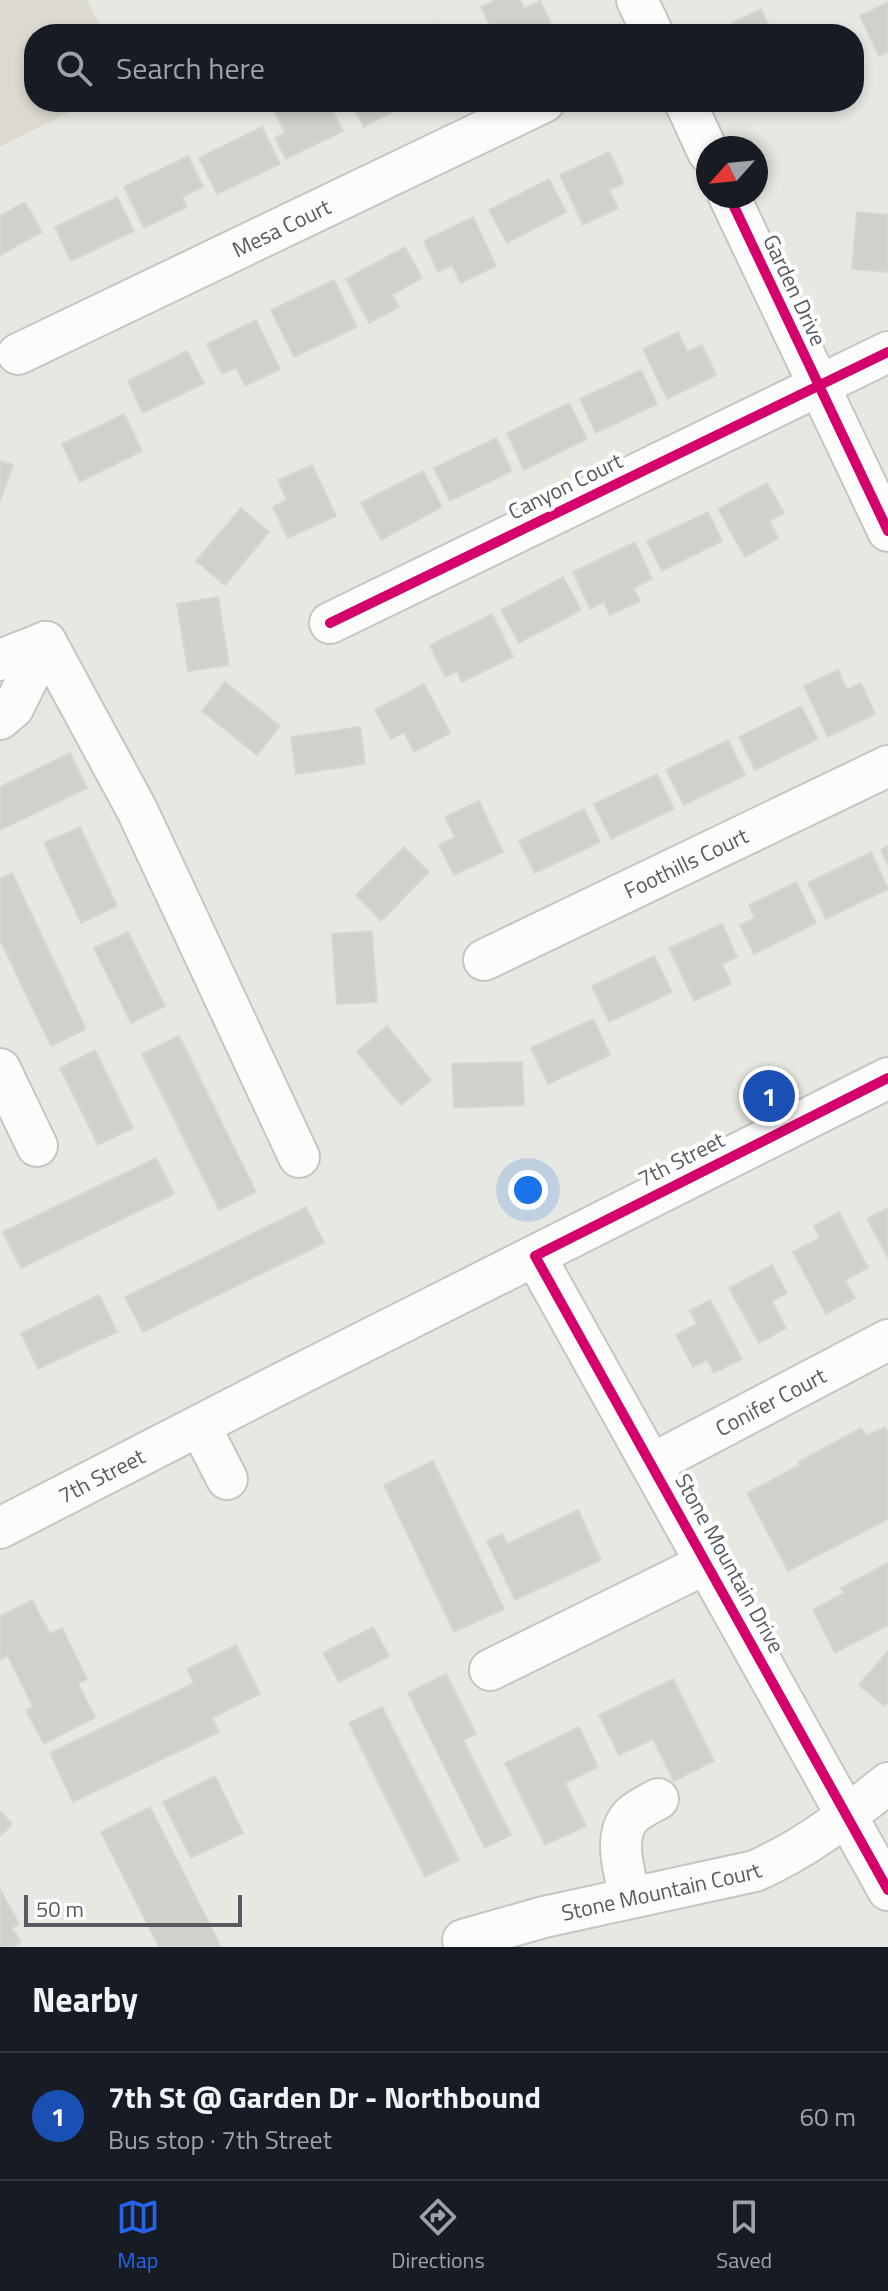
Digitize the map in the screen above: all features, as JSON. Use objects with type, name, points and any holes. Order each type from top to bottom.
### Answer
[{"type":"street","points":[[637,0],[648,24]]},
{"type":"street","name":"Mesa Court","points":[[18,354],[523,112]]},
{"type":"street","points":[[690,112],[701,136]]},
{"type":"street","name":"Garden Drive","points":[[735,208],[888,531]]},
{"type":"street","name":"Canyon Court","points":[[330,623],[888,352]]},
{"type":"street","points":[[0,660],[46,642]]},
{"type":"street","points":[[0,719],[13,708],[46,642]]},
{"type":"street","points":[[46,642],[137,810],[299,1157]]},
{"type":"street","name":"Foothills Court","points":[[484,960],[888,766]]},
{"type":"street","points":[[0,1069],[37,1146]]},
{"type":"street","name":"7th Street","points":[[0,1528],[888,1078]]},
{"type":"street","name":"Stone Mountain Drive","points":[[535,1256],[888,1890]]},
{"type":"street","name":"Conifer Court","points":[[652,1464],[888,1340]]},
{"type":"street","points":[[200,1426],[227,1479]]},
{"type":"street","points":[[490,1670],[707,1563]]},
{"type":"street","points":[[847,1816],[888,1783]]},
{"type":"street","points":[[630,1898],[621,1848],[622,1828],[632,1814],[658,1799]]},
{"type":"street","name":"Stone Mountain Court","points":[[463,1940],[544,1917],[755,1871],[782,1859],[847,1816]]},
{"type":"shaded area","points":[[0,0],[87,0],[99,24],[24,24],[24,112],[68,112],[0,147]]},
{"type":"building","points":[[496,0],[520,0],[525,9],[540,1],[551,24],[489,24],[481,7]]},
{"type":"building","points":[[888,2],[888,52],[879,56],[860,16]]},
{"type":"building","points":[[761,9],[768,24],[732,24]]},
{"type":"building","points":[[275,112],[333,112],[343,131],[286,159],[275,138],[285,133]]},
{"type":"building","points":[[356,112],[392,112],[364,127]]},
{"type":"building","points":[[262,127],[280,164],[217,194],[199,158]]},
{"type":"building","points":[[609,152],[624,183],[609,190],[618,208],[583,225],[560,175]]},
{"type":"building","points":[[188,156],[203,187],[182,197],[187,207],[144,228],[124,187]]},
{"type":"building","points":[[549,179],[566,212],[507,243],[489,210]]},
{"type":"building","points":[[117,197],[134,231],[71,261],[55,227]]},
{"type":"building","points":[[25,202],[42,232],[0,255],[0,216]]},
{"type":"building","points":[[857,212],[888,215],[888,272],[852,269]]},
{"type":"building","points":[[473,217],[496,266],[461,283],[452,265],[438,272],[424,241]]},
{"type":"building","points":[[405,247],[422,278],[392,295],[399,307],[369,323],[346,279]]},
{"type":"building","points":[[334,280],[357,327],[294,357],[271,310]]},
{"type":"building","points":[[256,320],[280,369],[245,386],[236,367],[222,374],[207,344]]},
{"type":"building","points":[[678,332],[687,352],[702,345],[716,375],[667,399],[643,349]]},
{"type":"building","points":[[187,351],[204,383],[143,413],[128,381]]},
{"type":"building","points":[[641,370],[657,404],[596,433],[580,399]]},
{"type":"building","points":[[569,403],[587,439],[524,470],[507,433]]},
{"type":"building","points":[[124,414],[142,451],[80,482],[62,444]]},
{"type":"building","points":[[496,438],[512,471],[450,501],[434,468]]},
{"type":"building","points":[[0,461],[13,465],[0,501]]},
{"type":"building","points":[[312,465],[336,516],[288,538],[273,507],[287,500],[278,480]]},
{"type":"building","points":[[423,471],[442,507],[381,540],[361,503]]},
{"type":"building","points":[[767,483],[784,513],[769,521],[778,538],[745,557],[718,509]]},
{"type":"building","points":[[241,508],[269,532],[225,585],[196,561]]},
{"type":"building","points":[[708,512],[722,541],[662,571],[647,541]]},
{"type":"building","points":[[635,542],[652,579],[633,588],[640,601],[610,615],[604,602],[590,609],[573,572]]},
{"type":"building","points":[[563,577],[581,610],[519,643],[501,610]]},
{"type":"building","points":[[218,597],[229,665],[188,671],[177,604]]},
{"type":"building","points":[[492,614],[513,657],[462,682],[457,671],[445,677],[430,645]]},
{"type":"building","points":[[838,670],[847,690],[861,683],[875,714],[828,737],[804,686]]},
{"type":"building","points":[[225,682],[280,726],[257,755],[202,711]]},
{"type":"building","points":[[424,684],[450,733],[414,752],[404,732],[391,739],[375,710]]},
{"type":"building","points":[[801,706],[818,739],[755,770],[739,737]]},
{"type":"building","points":[[360,727],[365,764],[296,774],[291,737]]},
{"type":"building","points":[[728,740],[745,775],[684,805],[666,770]]},
{"type":"building","points":[[70,753],[87,788],[0,830],[0,787]]},
{"type":"building","points":[[657,774],[674,809],[611,839],[594,804]]},
{"type":"building","points":[[479,801],[503,852],[454,875],[439,845],[455,837],[445,817]]},
{"type":"building","points":[[584,809],[600,842],[535,873],[519,841]]},
{"type":"building","points":[[80,827],[117,906],[81,923],[44,843]]},
{"type":"building","points":[[888,846],[888,865],[881,850]]},
{"type":"building","points":[[404,847],[429,872],[381,921],[356,895]]},
{"type":"building","points":[[871,852],[888,889],[826,919],[808,883]]},
{"type":"building","points":[[12,873],[86,1029],[51,1046],[0,940],[0,879]]},
{"type":"building","points":[[796,882],[816,923],[754,954],[740,925],[755,918],[749,905]]},
{"type":"building","points":[[722,924],[737,957],[722,964],[731,984],[694,1001],[669,948]]},
{"type":"building","points":[[372,931],[377,1002],[337,1004],[332,934]]},
{"type":"building","points":[[128,932],[165,1006],[131,1023],[94,948]]},
{"type":"building","points":[[654,956],[672,992],[609,1022],[592,986]]},
{"type":"building","points":[[593,1019],[610,1055],[548,1084],[531,1048]]},
{"type":"building","points":[[387,1026],[431,1080],[401,1105],[357,1052]]},
{"type":"building","points":[[179,1036],[256,1192],[219,1210],[142,1054]]},
{"type":"building","points":[[95,1050],[133,1128],[98,1145],[60,1068]]},
{"type":"building","points":[[522,1062],[524,1105],[454,1108],[452,1064]]},
{"type":"building","points":[[156,1158],[174,1194],[21,1268],[3,1232]]},
{"type":"building","points":[[306,1207],[324,1243],[143,1332],[125,1297]]},
{"type":"building","points":[[888,1208],[888,1258],[867,1219]]},
{"type":"building","points":[[839,1212],[868,1268],[845,1280],[855,1298],[826,1314],[793,1252],[820,1238],[814,1226]]},
{"type":"building","points":[[772,1265],[787,1293],[772,1301],[786,1328],[759,1343],[729,1288]]},
{"type":"building","points":[[99,1295],[117,1332],[38,1369],[21,1333]]},
{"type":"building","points":[[710,1300],[742,1359],[714,1373],[707,1360],[693,1367],[676,1335],[697,1324],[690,1311]]},
{"type":"building","points":[[885,1427],[888,1433],[888,1519],[788,1571],[747,1493],[861,1428],[866,1436]]},
{"type":"building","points":[[433,1461],[504,1609],[454,1632],[384,1485]]},
{"type":"building","points":[[578,1510],[601,1560],[515,1600],[487,1541],[502,1534],[507,1544]]},
{"type":"building","points":[[888,1563],[888,1625],[835,1653],[813,1610],[844,1593],[841,1588]]},
{"type":"building","points":[[32,1600],[50,1634],[62,1628],[87,1679],[78,1684],[95,1717],[44,1744],[26,1710],[33,1707],[8,1656],[0,1660],[0,1616]]},
{"type":"building","points":[[373,1627],[389,1656],[339,1682],[323,1653]]},
{"type":"building","points":[[236,1645],[260,1694],[212,1718],[219,1732],[73,1802],[50,1753],[194,1683],[187,1669]]},
{"type":"building","points":[[888,1651],[888,1702],[884,1706],[859,1685]]},
{"type":"building","points":[[446,1674],[476,1734],[463,1740],[511,1835],[485,1848],[408,1693]]},
{"type":"building","points":[[673,1679],[714,1761],[674,1781],[653,1739],[619,1755],[599,1715]]},
{"type":"building","points":[[382,1707],[459,1860],[425,1877],[349,1723]]},
{"type":"building","points":[[579,1727],[598,1767],[565,1783],[586,1826],[545,1845],[505,1763]]},
{"type":"building","points":[[215,1776],[243,1833],[191,1858],[163,1802]]},
{"type":"building","points":[[150,1807],[221,1947],[159,1947],[101,1832]]},
{"type":"building","points":[[0,1811],[12,1824],[0,1836]]},
{"type":"building","points":[[0,1889],[19,1924],[12,1928],[21,1942],[12,1947],[0,1947]]},
{"type":"cycle path","points":[[735,208],[888,531]]},
{"type":"cycle path","points":[[330,623],[888,352]]},
{"type":"cycle path","points":[[888,1078],[535,1256],[888,1890]]},
{"type":"place","name":"7th St @ Garden Dr - Northbound","points":[[769,1096]]}]
